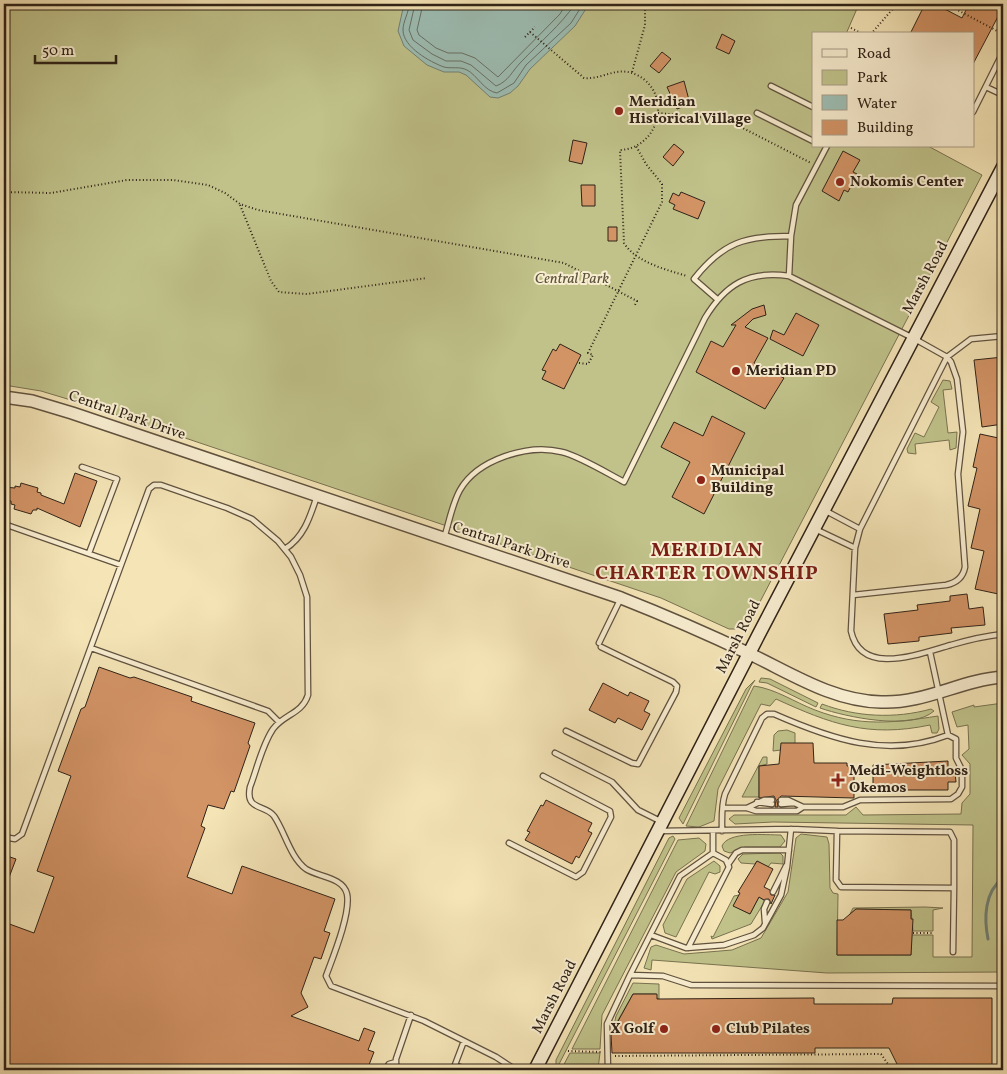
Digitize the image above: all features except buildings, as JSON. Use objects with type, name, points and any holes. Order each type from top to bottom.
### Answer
[{"type":"main road","name":"Marsh Road","points":[[536,1070],[814,528],[1003,167]]},
{"type":"street","name":"Central Park Drive","points":[[4,397],[32,401],[72,413],[621,598],[672,618],[818,688],[850,698],[897,702],[940,693],[974,682],[1003,677]]},
{"type":"lane","points":[[974,110],[1003,52]]},
{"type":"lane","points":[[771,86],[812,106]]},
{"type":"lane","points":[[986,87],[1003,95]]},
{"type":"lane","points":[[757,113],[812,141]]},
{"type":"lane","points":[[788,276],[796,206],[826,148]]},
{"type":"lane","points":[[717,299],[694,279],[709,260],[725,247],[748,238],[792,236]]},
{"type":"lane","points":[[443,539],[459,491],[468,480],[477,471],[506,457],[524,451],[562,452],[624,482],[705,318],[717,299],[732,286],[748,278],[766,275],[788,276],[947,357],[956,373],[963,432],[958,474],[964,571],[960,578],[951,584],[853,595]]},
{"type":"lane","points":[[1003,336],[971,339],[947,357],[860,529],[855,548],[852,637],[865,654],[876,658],[894,659],[930,652],[970,640],[1003,634]]},
{"type":"lane","points":[[82,467],[117,479],[89,553]]},
{"type":"lane","points":[[4,837],[15,839],[22,834],[147,491],[157,485],[240,513],[261,526],[285,550],[300,575],[307,597],[308,689],[306,701],[302,708],[279,722],[268,740],[250,787],[250,796],[256,807],[272,815],[303,867],[341,884],[346,891],[345,913],[326,976],[327,981],[331,986],[411,1015],[464,1041],[516,1070]]},
{"type":"lane","points":[[285,550],[296,541],[304,530],[317,496]]},
{"type":"lane","points":[[824,509],[860,529]]},
{"type":"lane","points":[[4,524],[121,565]]},
{"type":"lane","points":[[814,528],[855,548]]},
{"type":"lane","points":[[566,731],[632,763],[638,764],[676,692],[677,686],[673,682],[600,645],[621,598]]},
{"type":"lane","points":[[91,648],[268,711],[279,722]]},
{"type":"lane","points":[[930,652],[948,735]]},
{"type":"lane","points":[[722,831],[723,808],[726,790],[762,718],[767,714],[774,714],[830,737],[870,745],[912,745],[948,735],[956,738],[956,758],[962,772],[962,787],[958,794],[951,799],[863,800],[843,807],[803,808],[797,811],[756,811],[747,808],[723,808]]},
{"type":"lane","points":[[555,753],[612,782],[638,810],[661,827],[713,831],[791,828],[837,831],[950,832],[954,840],[953,952]]},
{"type":"lane","points":[[509,843],[576,877],[583,872],[611,817],[610,810],[543,776]]},
{"type":"lane","points":[[747,808],[756,802],[772,802]]},
{"type":"lane","points":[[781,802],[795,802],[803,808]]},
{"type":"lane","points":[[651,934],[678,947],[688,948],[736,942],[754,936],[765,924],[781,895],[788,862],[791,828]]},
{"type":"lane","points":[[713,831],[713,853]]},
{"type":"lane","points":[[837,831],[836,880],[841,887],[954,888]]},
{"type":"lane","points":[[688,948],[736,853],[742,850],[789,850]]},
{"type":"lane","points":[[713,853],[729,864]]},
{"type":"lane","points":[[608,1070],[607,1024],[630,975],[680,876],[713,853]]},
{"type":"lane","points":[[773,892],[788,862]]},
{"type":"lane","points":[[765,924],[764,909],[767,902]]},
{"type":"lane","points":[[630,975],[663,976],[691,985],[1003,986]]},
{"type":"lane","points":[[401,1070],[396,1062],[411,1015]]},
{"type":"lane","points":[[464,1041],[454,1068],[468,1070]]},
{"type":"lane","points":[[385,1070],[389,1064],[396,1062]]},
{"type":"path","points":[[632,73],[643,33],[646,4]]},
{"type":"path","points":[[873,32],[897,4]]},
{"type":"path","points":[[946,4],[1003,34]]},
{"type":"path","points":[[525,38],[534,26]]},
{"type":"path","points":[[852,28],[859,32]]},
{"type":"path","points":[[530,32],[584,78],[594,78],[616,71],[632,73],[642,78],[652,88],[658,101],[658,113],[652,133],[636,146],[620,150],[624,243],[627,249],[637,256],[667,271],[694,279]]},
{"type":"path","points":[[658,113],[732,122],[817,166]]},
{"type":"path","points":[[579,363],[588,364],[593,355],[588,353],[662,202],[663,190],[657,176],[646,164],[636,146]]},
{"type":"path","points":[[4,192],[51,193],[127,180],[164,180],[208,185],[225,193],[240,204],[564,263],[637,301],[634,307]]},
{"type":"path","points":[[240,204],[271,281],[279,292],[307,294],[409,278],[427,278]]},
{"type":"path","points":[[913,933],[933,933]]},
{"type":"path","points":[[568,1051],[598,1051],[616,1056],[881,1054],[892,1070]]},
{"type":"green space","name":"Central Park","points":[[4,4],[859,4],[847,32],[812,32],[812,148],[932,148],[982,175],[749,623],[738,629],[729,629],[661,598],[84,404],[41,391],[4,385]]},
{"type":"green space","points":[[943,380],[950,381],[952,389],[943,390],[948,433],[957,432],[956,448],[950,450],[949,440],[915,444],[916,454],[908,453],[907,449],[915,433],[924,437],[939,407],[931,402]]},
{"type":"green space","points":[[761,678],[770,679],[818,703],[816,707],[767,683],[759,682]]},
{"type":"green space","points":[[755,680],[683,824],[679,818],[746,689]]},
{"type":"green space","points":[[754,686],[777,693],[815,710],[846,719],[891,722],[938,716],[939,729],[937,733],[932,733],[930,725],[908,729],[869,729],[833,722],[776,699],[770,706],[761,704],[718,789],[714,821],[699,827],[686,826]]},
{"type":"green space","points":[[1003,703],[1003,972],[827,973],[652,960],[651,970],[644,968],[651,947],[656,945],[684,954],[732,950],[761,938],[788,892],[796,838],[801,834],[827,837],[829,844],[830,888],[833,893],[838,894],[837,955],[911,955],[911,935],[933,935],[933,957],[972,957],[973,825],[773,822],[735,824],[729,819],[734,815],[846,815],[856,807],[863,815],[961,814],[962,803],[970,794],[970,764],[962,755],[969,749],[968,725],[957,727],[952,712],[974,705],[974,707]]},
{"type":"green space","points":[[822,704],[848,712],[876,715],[904,714],[931,709],[934,711],[924,717],[911,720],[878,720],[831,712],[820,708]]},
{"type":"green space","points":[[787,730],[795,733],[795,743],[781,750],[773,751],[774,735],[778,731]]},
{"type":"green space","points":[[763,757],[767,757],[767,764],[759,766],[759,797],[742,797]]},
{"type":"green space","points":[[781,835],[785,841],[780,847],[745,847],[730,853],[724,851],[722,846],[726,841],[739,836]]},
{"type":"green space","points":[[673,836],[675,839],[556,1070],[556,1060],[669,838]]},
{"type":"green space","points":[[699,838],[706,844],[705,851],[676,872],[602,1015],[600,1049],[572,1049],[678,840]]},
{"type":"green space","points":[[780,853],[783,856],[783,864],[771,863],[768,867],[757,861],[755,864],[741,863],[738,859],[743,854]]},
{"type":"green space","points":[[714,861],[720,866],[720,872],[715,874],[709,872],[676,937],[665,933],[663,925],[687,879]]},
{"type":"green space","points":[[739,895],[734,906],[750,914],[759,897],[765,901],[751,924],[712,939],[711,936],[713,937],[734,896]]},
{"type":"green space","points":[[853,908],[943,908],[933,910],[933,931],[913,931],[911,910],[856,909],[850,914]]},
{"type":"green space","points":[[633,983],[659,984],[659,999],[657,999],[656,994],[633,994],[613,1029],[616,1016]]},
{"type":"green space","points":[[570,1053],[600,1053],[598,1069],[561,1070]]},
{"type":"water","points":[[404,4],[589,4],[575,26],[530,69],[518,86],[510,93],[498,98],[490,97],[466,75],[459,72],[444,72],[427,65],[404,46],[398,31]]},
{"type":"waterway","points":[[988,939],[986,923],[987,906],[992,891],[1003,878]]},
{"type":"place","name":"Meridian Historical Village","points":[[619,111]]},
{"type":"place","name":"Nokomis Center","points":[[840,182]]},
{"type":"place","name":"Meridian PD","points":[[736,371]]},
{"type":"place","name":"Municipal Building","points":[[701,480]]},
{"type":"place","name":"Medi-Weightloss Okemos","points":[[838,780]]},
{"type":"place","name":"X Golf","points":[[664,1029]]},
{"type":"place","name":"Club Pilates","points":[[716,1029]]},
{"type":"district","name":"MERIDIAN CHARTER TOWNSHIP","points":[[707,562]]}]
